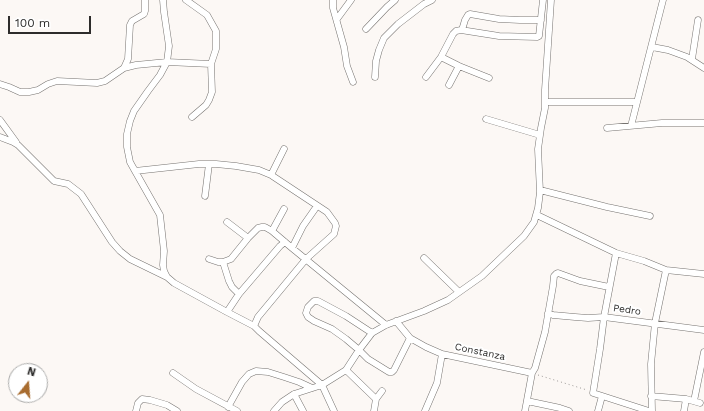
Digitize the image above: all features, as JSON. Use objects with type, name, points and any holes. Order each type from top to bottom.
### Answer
[{"type":"street","points":[[124,68],[128,59],[130,25],[132,21],[144,14],[145,0]]},
{"type":"street","points":[[163,0],[168,46],[167,62],[160,75],[134,111],[127,134],[127,147],[130,162],[160,215],[164,251],[163,265],[167,277]]},
{"type":"street","points":[[186,0],[207,15],[216,31],[216,49],[211,64],[212,92],[206,105],[192,117]]},
{"type":"street","points":[[333,0],[333,8],[344,47],[347,66],[353,82]]},
{"type":"street","points":[[337,19],[351,0]]},
{"type":"street","points":[[366,29],[395,0]]},
{"type":"street","points":[[375,77],[378,56],[384,38],[422,2],[432,0]]},
{"type":"street","points":[[426,77],[441,57],[456,31],[462,30],[499,36],[537,38],[540,35],[543,0]]},
{"type":"street","points":[[274,411],[282,402],[294,394],[322,385],[346,370],[372,333],[386,325],[424,312],[448,300],[482,276],[524,236],[534,222],[537,215],[540,190],[538,149],[545,108],[551,0]]},
{"type":"street","points":[[631,126],[663,0]]},
{"type":"street","points":[[462,30],[465,20],[470,14],[499,19],[541,20]]},
{"type":"street","points":[[692,59],[698,20]]},
{"type":"street","points":[[652,47],[668,50],[688,57],[704,68]]},
{"type":"street","points":[[441,57],[489,78]]},
{"type":"street","points":[[0,84],[20,92],[29,92],[38,90],[56,81],[83,83],[97,83],[105,81],[124,68],[136,65],[167,62],[211,64]]},
{"type":"street","points":[[449,85],[460,66]]},
{"type":"street","points":[[545,102],[636,102]]},
{"type":"street","points":[[486,119],[540,135]]},
{"type":"street","points":[[0,120],[18,145],[54,180],[68,184],[81,194],[112,242],[120,251],[130,258],[167,277],[174,283],[254,326],[322,385],[334,411]]},
{"type":"street","points":[[607,128],[662,123],[704,123]]},
{"type":"street","points":[[0,137],[18,145]]},
{"type":"street","points":[[271,175],[284,149]]},
{"type":"street","points":[[135,171],[199,164],[236,166],[259,170],[271,175],[327,212],[335,222],[336,226],[334,234],[306,259],[258,317],[254,326]]},
{"type":"street","points":[[205,196],[209,164]]},
{"type":"street","points":[[540,190],[650,216]]},
{"type":"street","points":[[292,248],[303,226],[317,206]]},
{"type":"street","points":[[272,231],[284,210]]},
{"type":"street","points":[[537,215],[616,253],[644,261],[666,270],[704,274]]},
{"type":"street","points":[[227,222],[248,238]]},
{"type":"street","points":[[210,259],[223,262],[231,259],[258,228],[265,228],[272,231],[386,325]]},
{"type":"street","points":[[227,312],[239,294],[285,242]]},
{"type":"street","points":[[616,253],[604,317],[593,392],[650,411],[651,364],[655,324],[666,270]]},
{"type":"street","points":[[424,258],[459,292]]},
{"type":"street","points":[[223,262],[229,281],[232,287],[239,294]]},
{"type":"street","points":[[525,411],[532,373],[535,368],[545,332],[554,276],[558,273],[580,281],[609,287]]},
{"type":"street","points":[[372,333],[346,316],[318,301],[314,301],[308,307],[306,314],[308,317],[332,329],[346,339],[368,359],[389,372],[394,370],[410,338]]},
{"type":"street","name":"Pedro","points":[[548,313],[575,318],[604,317],[704,330]]},
{"type":"street","name":"Constanza","points":[[396,322],[410,338],[426,348],[442,354],[532,373]]},
{"type":"street","points":[[651,396],[686,399],[697,402],[704,352]]},
{"type":"street","points":[[425,411],[437,383],[442,354]]},
{"type":"street","points":[[346,370],[376,399]]},
{"type":"street","points":[[228,407],[242,382],[249,374],[256,371],[284,377],[312,388]]},
{"type":"street","points":[[173,373],[196,389],[237,411]]},
{"type":"street","points":[[374,411],[376,399],[382,391]]},
{"type":"street","points":[[294,394],[303,411]]},
{"type":"street","points":[[598,411],[602,396]]},
{"type":"street","points":[[136,411],[138,403],[142,399],[167,405],[177,411]]},
{"type":"street","points":[[684,411],[686,399]]},
{"type":"street","points":[[527,401],[567,410]]},
{"type":"path","points":[[532,373],[593,392]]}]
